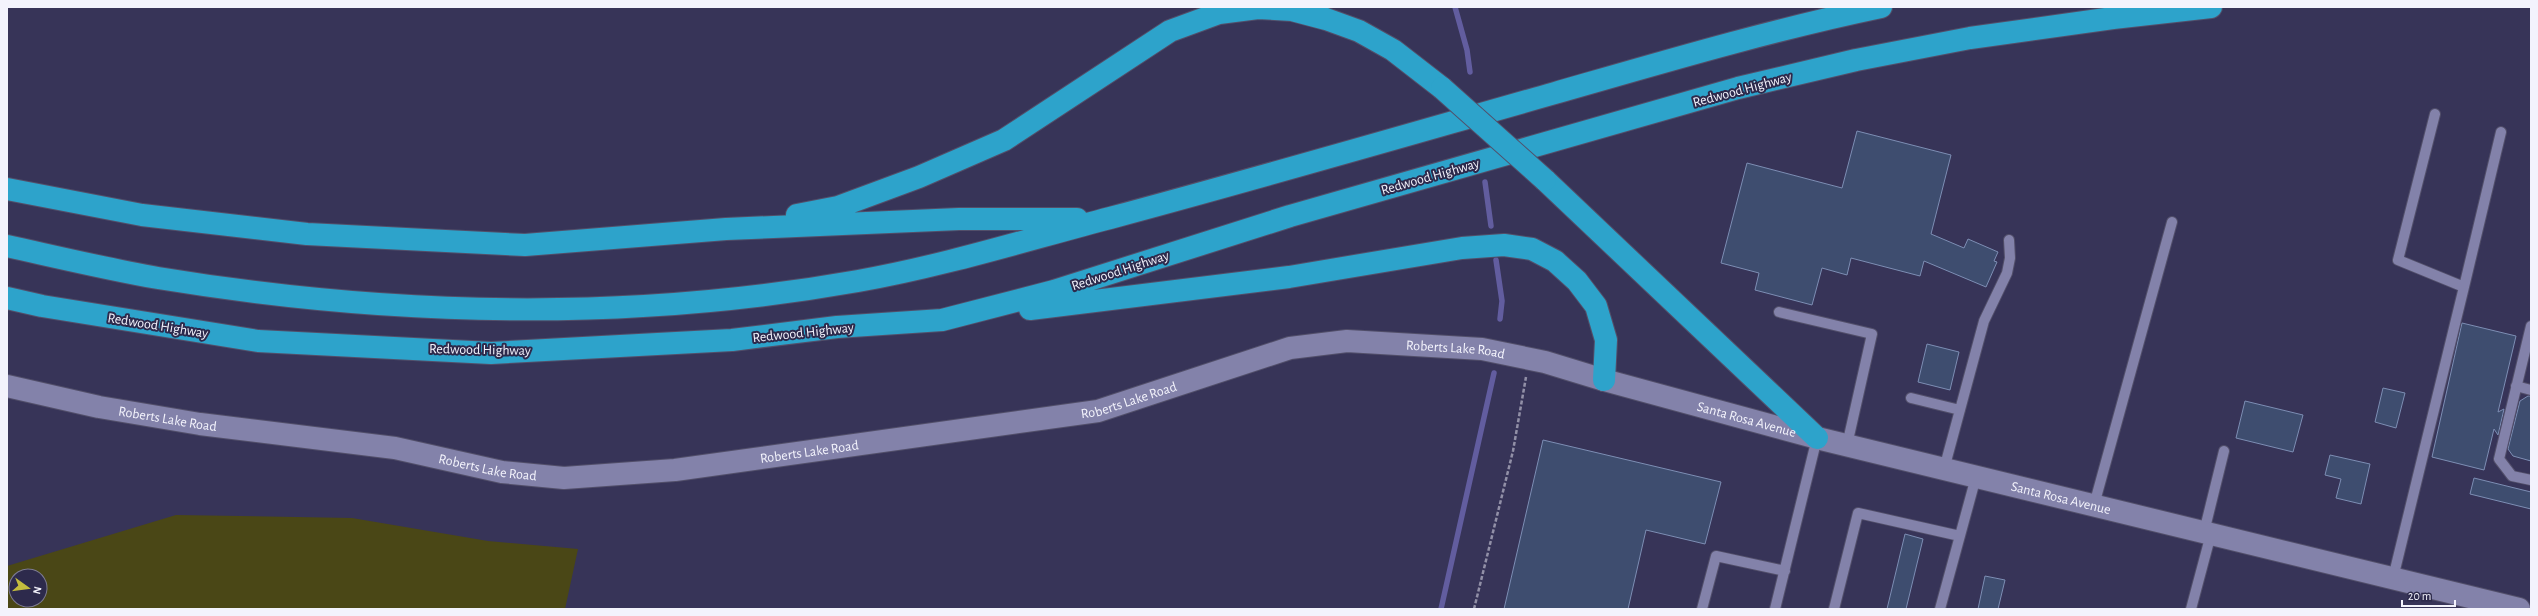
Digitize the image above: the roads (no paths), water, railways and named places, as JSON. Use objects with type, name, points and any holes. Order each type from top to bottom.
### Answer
[{"type":"highway","points":[[7,246],[158,278],[248,290],[398,304],[554,311],[708,302],[857,281],[939,264],[1106,219],[1718,46],[1827,18],[1881,7]]},
{"type":"highway","name":"Redwood Highway","points":[[7,298],[42,306],[258,341],[492,352],[732,340],[836,327],[942,320],[1054,291],[1290,216],[1738,88],[1856,60],[1970,38],[2113,18],[2211,7]]},
{"type":"highway","points":[[726,229],[838,207],[919,177],[996,143],[1113,71],[1143,47],[1170,31],[1219,13],[1258,8],[1292,10],[1326,19],[1358,31],[1393,50],[1442,88],[1544,180],[1817,438]]},
{"type":"highway","points":[[7,190],[142,215],[307,234],[525,245],[726,229],[959,219],[1106,219]]},
{"type":"highway","points":[[942,320],[1310,274],[1462,248],[1504,245],[1532,250],[1555,261],[1577,281],[1596,306],[1606,340],[1604,380]]},
{"type":"street","name":"Roberts Lake Road","points":[[7,386],[100,407],[200,424],[395,448],[502,472],[564,478],[675,470],[1098,411],[1290,348],[1347,341],[1482,349],[1537,360],[1604,380]]},
{"type":"street","name":"Santa Rosa Avenue","points":[[1604,380],[1817,438],[2519,609]]},
{"type":"lane","points":[[2435,114],[2398,260],[2464,286]]},
{"type":"lane","points":[[2393,578],[2501,132]]},
{"type":"lane","points":[[2094,506],[2172,222]]},
{"type":"lane","points":[[1944,469],[1984,321],[2007,273],[2010,258],[2009,240]]},
{"type":"lane","points":[[1779,312],[1872,334],[1847,445]]},
{"type":"lane","points":[[2531,326],[2499,458],[2512,476],[2531,480]]},
{"type":"lane","points":[[2516,386],[2531,390]]},
{"type":"lane","points":[[1911,398],[1960,410]]},
{"type":"lane","points":[[1775,609],[1817,438]]},
{"type":"lane","points":[[2191,609],[2224,451]]},
{"type":"lane","points":[[1940,609],[1976,477]]},
{"type":"lane","points":[[1834,609],[1858,513],[1960,536]]},
{"type":"lane","points":[[1702,609],[1716,556],[1784,571]]},
{"type":"waterway","points":[[1455,7],[1467,50],[1470,72]]},
{"type":"waterway","points":[[1485,182],[1491,226]]},
{"type":"waterway","points":[[1496,260],[1502,301],[1500,319]]},
{"type":"waterway","points":[[1441,609],[1494,373]]}]
